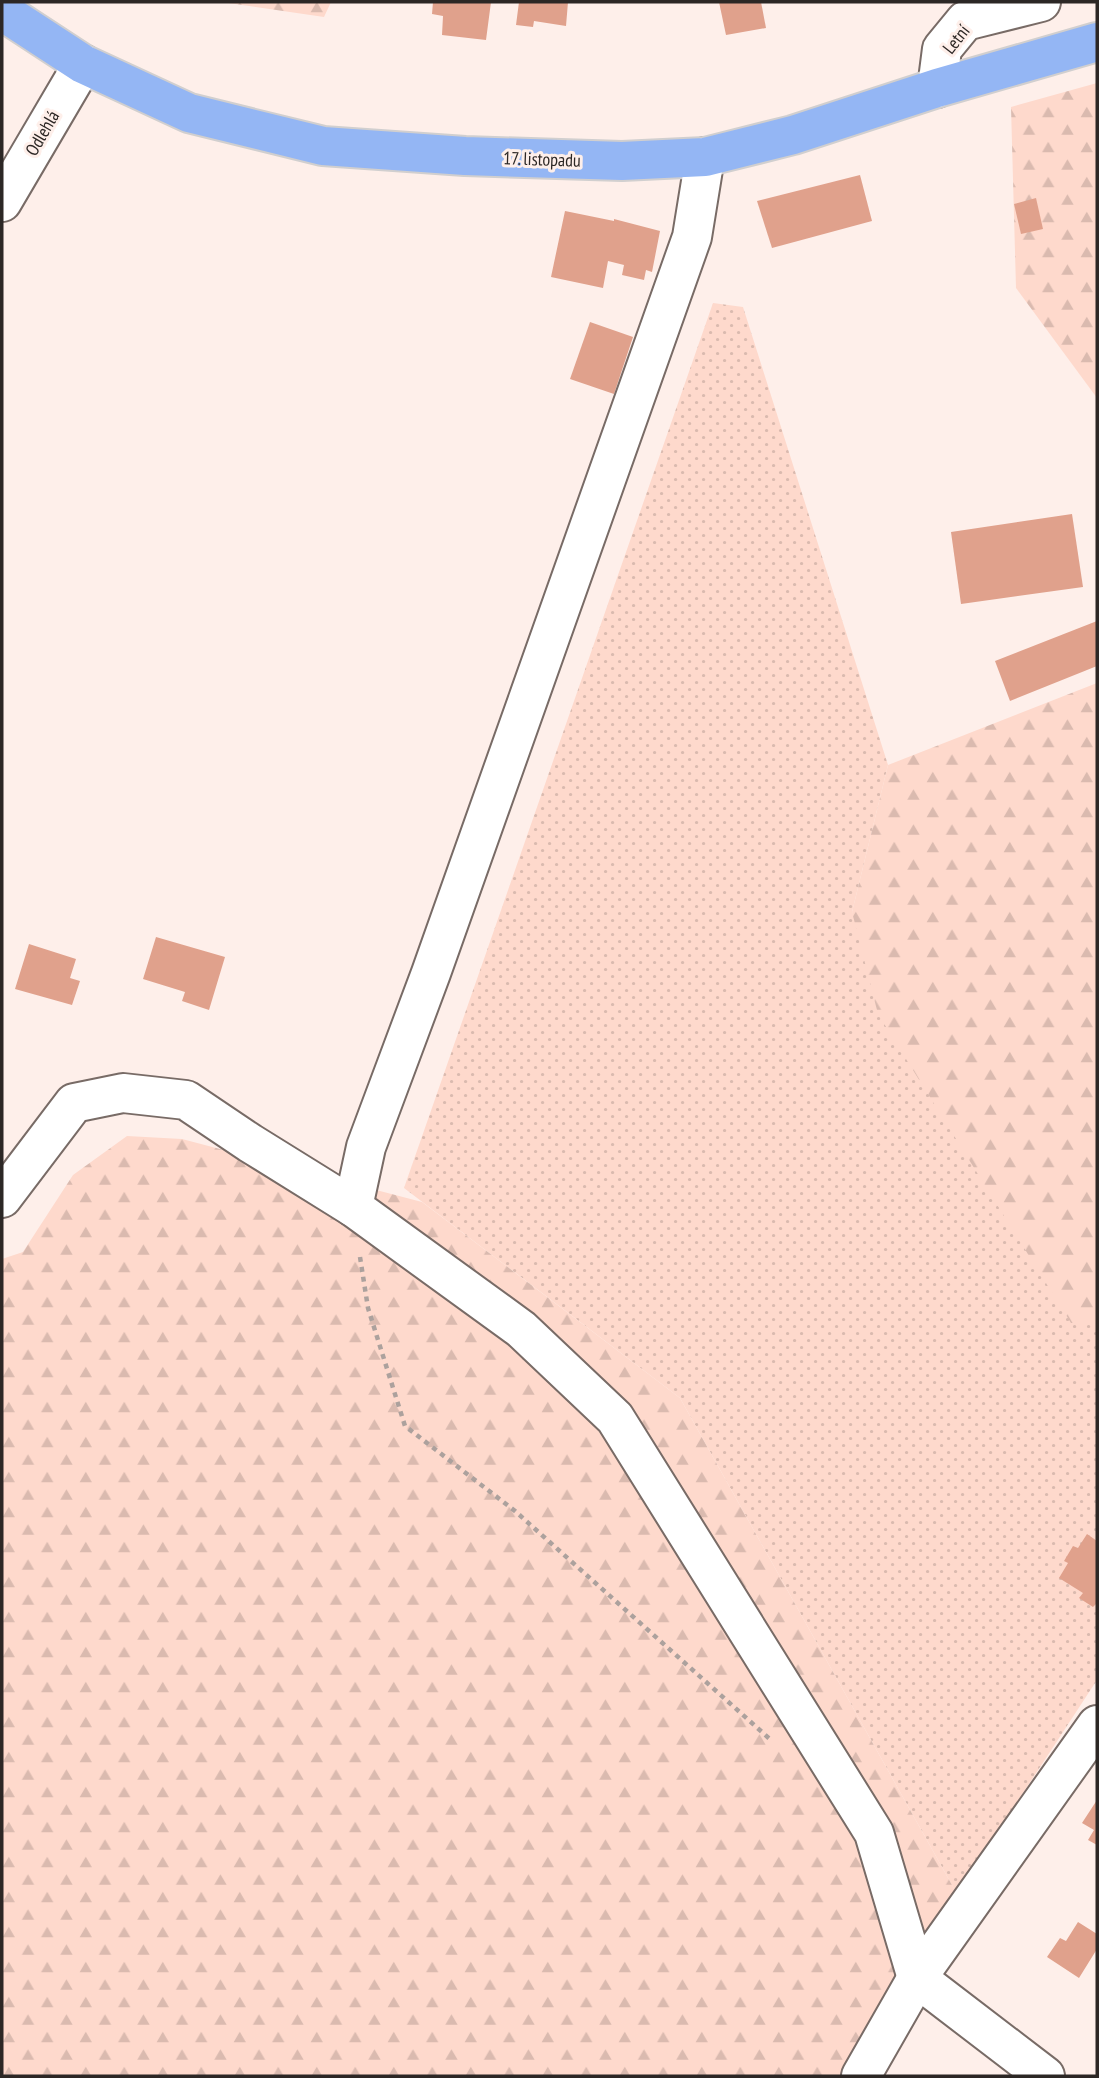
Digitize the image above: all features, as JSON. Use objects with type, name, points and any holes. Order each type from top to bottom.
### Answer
[{"type":"main road","name":"17. listopadu","points":[[2,11],[83,64],[189,113],[323,146],[465,156],[583,160],[705,157],[793,135],[937,88],[1097,42]]},
{"type":"street","name":"Letní","points":[[937,88],[943,49],[965,21],[1041,2]]},
{"type":"street","name":"Odlehlá","points":[[2,202],[83,64]]},
{"type":"street","points":[[353,1206],[366,1147],[440,947],[692,237],[705,157]]},
{"type":"street","points":[[2,1198],[74,1104],[123,1093],[186,1100],[353,1206],[521,1329],[615,1418],[874,1833],[916,1978],[1045,2076]]},
{"type":"street","points":[[861,2076],[916,1978],[1097,1725]]},
{"type":"path","points":[[353,1206],[368,1308],[405,1426],[515,1511],[774,1743]]},
{"type":"green space","points":[[221,2],[331,2],[324,17]]},
{"type":"green space","points":[[1097,83],[1097,398],[1016,288],[1011,107]]},
{"type":"green space","points":[[713,303],[743,307],[888,765],[852,912],[1097,1322],[1097,1680],[957,1894],[680,1398],[404,1188]]},
{"type":"green space","points":[[1097,683],[1097,1322],[1071,1323],[878,1014],[852,912],[888,765]]},
{"type":"green space","points":[[127,1136],[182,1139],[422,1202],[680,1398],[957,1894],[848,2076],[2,2076],[2,1259],[23,1252],[73,1175]]},
{"type":"building","points":[[433,2],[491,2],[486,40],[442,35],[443,16],[432,14]]},
{"type":"building","points":[[519,2],[568,2],[566,26],[534,21],[533,27],[516,25]]},
{"type":"building","points":[[719,2],[761,2],[766,28],[726,35]]},
{"type":"building","points":[[860,175],[872,221],[772,248],[757,201]]},
{"type":"building","points":[[1036,198],[1043,229],[1021,234],[1014,204]]},
{"type":"building","points":[[565,211],[614,219],[660,231],[652,272],[646,270],[644,280],[622,275],[624,265],[608,261],[603,288],[551,277]]},
{"type":"building","points":[[590,322],[633,337],[614,394],[570,379]]},
{"type":"building","points":[[1072,514],[1083,587],[961,604],[951,532]]},
{"type":"building","points":[[1097,621],[1097,666],[1010,701],[995,661]]},
{"type":"building","points":[[156,937],[225,957],[209,1010],[182,1001],[185,992],[143,979]]},
{"type":"building","points":[[29,944],[76,959],[70,978],[80,981],[72,1005],[15,989]]},
{"type":"building","points":[[1087,1534],[1097,1541],[1097,1603],[1093,1607],[1079,1598],[1083,1593],[1059,1578],[1068,1563],[1064,1561],[1073,1546],[1078,1548]]},
{"type":"building","points":[[1097,1800],[1097,1845],[1088,1840],[1094,1830],[1082,1823]]},
{"type":"building","points":[[1078,1922],[1097,1934],[1097,1949],[1079,1978],[1047,1957],[1060,1938],[1066,1941]]}]
